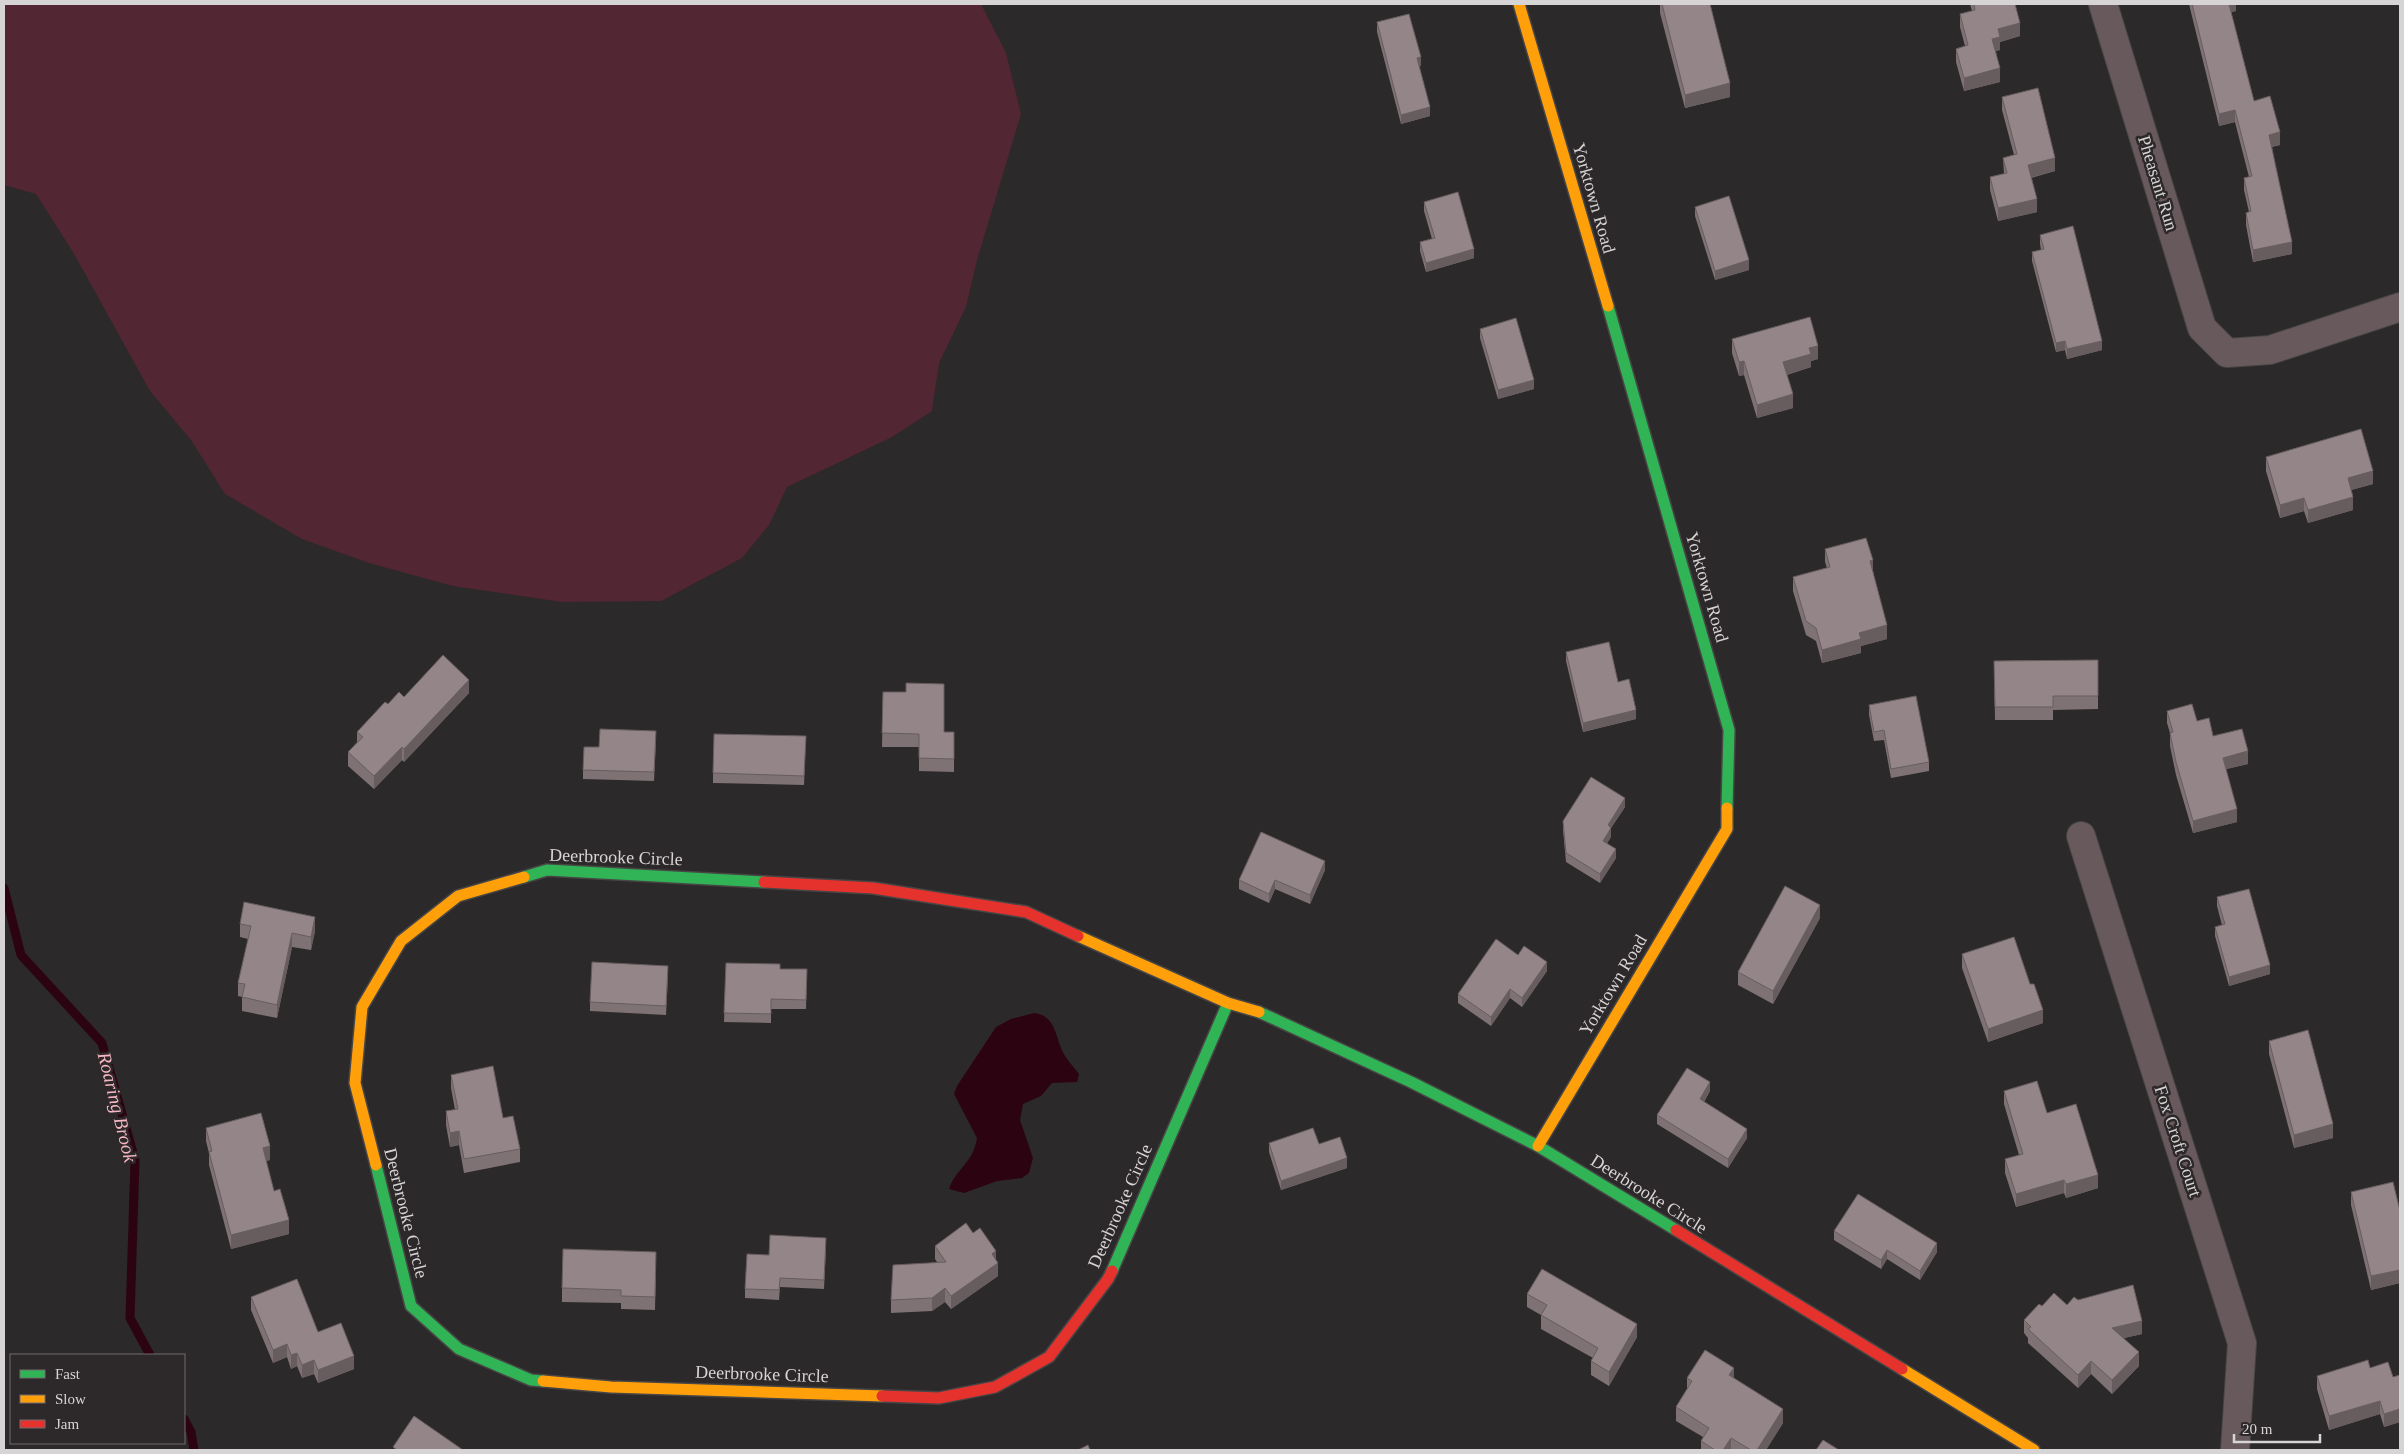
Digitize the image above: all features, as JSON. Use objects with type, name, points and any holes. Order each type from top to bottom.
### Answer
[{"type":"street","name":"Yorktown Road","points":[[1519,4],[1684,569],[1729,730],[1727,828],[1538,1146]]},
{"type":"street","name":"Pheasant Run","points":[[2103,4],[2202,328],[2227,353],[2270,350],[2400,307]]},
{"type":"street","name":"Fox Croft Court","points":[[2081,836],[2242,1343],[2235,1450]]},
{"type":"street","name":"Deerbrooke Circle","points":[[1228,1003],[1108,1280],[1049,1357],[995,1387],[939,1398],[611,1387],[531,1380],[459,1349],[411,1306],[355,1083],[362,1007],[401,941],[458,896],[547,870],[873,888],[1026,912],[1228,1003],[1259,1012],[1411,1082],[1538,1146],[2034,1450]]},
{"type":"shaded area","points":[[4,4],[981,4],[1006,53],[1021,114],[977,260],[966,307],[939,363],[932,411],[892,437],[787,487],[769,525],[742,558],[661,601],[562,602],[453,586],[369,563],[302,539],[225,494],[191,440],[150,391],[73,252],[36,194],[4,185]]},
{"type":"shaded area","points":[[1034,1013],[1041,1014],[1050,1021],[1063,1052],[1079,1074],[1077,1082],[1052,1083],[1041,1096],[1023,1104],[1020,1120],[1033,1158],[1029,1173],[1022,1178],[997,1181],[964,1193],[949,1189],[972,1154],[977,1138],[954,1094],[957,1086],[996,1027],[1011,1019]]},
{"type":"building","points":[[1662,4],[1710,4],[1730,83],[1685,95]]},
{"type":"building","points":[[1974,4],[2015,4],[2020,23],[1998,29],[2000,37],[1992,39],[2000,68],[1964,78],[1956,49],[1968,45],[1960,14],[1975,10]]},
{"type":"building","points":[[2192,4],[2229,4],[2254,101],[2270,96],[2280,132],[2269,135],[2292,242],[2253,250],[2246,213],[2251,211],[2244,178],[2252,176],[2235,110],[2219,114]]},
{"type":"building","points":[[1409,14],[1421,57],[1417,58],[1430,107],[1401,115],[1377,22]]},
{"type":"building","points":[[2038,88],[2055,158],[2028,165],[2037,199],[1998,208],[1990,177],[2007,173],[2003,158],[2017,154],[2002,97]]},
{"type":"building","points":[[1458,192],[1474,249],[1426,263],[1420,242],[1435,238],[1424,202]]},
{"type":"building","points":[[1729,196],[1749,260],[1715,271],[1695,207]]},
{"type":"building","points":[[2073,226],[2102,341],[2067,349],[2065,341],[2056,343],[2032,252],[2044,249],[2040,235]]},
{"type":"building","points":[[1810,317],[1818,346],[1809,348],[1811,354],[1783,362],[1793,394],[1757,405],[1744,361],[1739,362],[1732,339]]},
{"type":"building","points":[[1516,318],[1534,380],[1498,390],[1480,329]]},
{"type":"building","points":[[2361,429],[2373,471],[2348,478],[2353,497],[2308,510],[2304,498],[2280,505],[2266,457]]},
{"type":"building","points":[[1866,538],[1873,560],[1870,561],[1887,625],[1859,633],[1861,639],[1822,650],[1816,628],[1806,621],[1793,577],[1830,567],[1825,549]]},
{"type":"building","points":[[1609,642],[1618,682],[1629,679],[1636,710],[1583,723],[1566,652]]},
{"type":"building","points":[[443,655],[469,680],[404,749],[402,747],[374,776],[348,752],[363,737],[357,732],[385,702],[388,704],[399,692],[404,697]]},
{"type":"building","points":[[2098,660],[2098,696],[2053,696],[2053,707],[1995,707],[1994,661]]},
{"type":"building","points":[[906,683],[944,684],[944,732],[954,732],[954,759],[919,758],[919,734],[882,733],[883,692],[906,692]]},
{"type":"building","points":[[1916,696],[1929,762],[1891,769],[1884,730],[1874,732],[1869,705]]},
{"type":"building","points":[[2192,704],[2197,721],[2209,718],[2213,736],[2242,729],[2248,751],[2223,758],[2237,809],[2193,821],[2176,762],[2170,733],[2173,732],[2167,711]]},
{"type":"building","points":[[600,729],[656,731],[654,772],[583,770],[584,747],[599,747]]},
{"type":"building","points":[[714,734],[806,736],[804,776],[713,773]]},
{"type":"building","points":[[1591,777],[1625,798],[1608,825],[1611,828],[1603,841],[1616,849],[1600,874],[1566,853],[1563,821]]},
{"type":"building","points":[[1261,832],[1325,861],[1310,895],[1275,880],[1269,894],[1239,880]]},
{"type":"building","points":[[1785,886],[1820,905],[1773,991],[1738,972]]},
{"type":"building","points":[[2249,889],[2270,965],[2229,977],[2215,927],[2225,924],[2217,897]]},
{"type":"building","points":[[244,902],[315,917],[311,937],[292,933],[277,1005],[242,997],[245,984],[238,983],[251,926],[240,924]]},
{"type":"building","points":[[2014,937],[2030,984],[2034,984],[2043,1010],[1988,1029],[1962,954]]},
{"type":"building","points":[[1496,939],[1518,955],[1524,946],[1547,962],[1522,998],[1510,989],[1491,1017],[1458,994]]},
{"type":"building","points":[[592,962],[668,966],[666,1006],[590,1002]]},
{"type":"building","points":[[726,963],[780,964],[780,969],[807,969],[806,1000],[771,999],[771,1014],[724,1013]]},
{"type":"building","points":[[2308,1030],[2333,1124],[2294,1135],[2269,1041]]},
{"type":"building","points":[[493,1066],[503,1118],[513,1116],[520,1149],[464,1159],[459,1131],[450,1133],[446,1111],[458,1109],[451,1075]]},
{"type":"building","points":[[1687,1068],[1710,1082],[1700,1099],[1747,1129],[1728,1159],[1657,1115]]},
{"type":"building","points":[[2037,1081],[2047,1113],[2076,1104],[2098,1175],[2066,1184],[2064,1180],[2016,1194],[2005,1159],[2023,1154],[2004,1091]]},
{"type":"building","points":[[261,1113],[270,1146],[263,1148],[274,1191],[280,1189],[289,1220],[231,1235],[209,1152],[212,1151],[206,1128]]},
{"type":"building","points":[[1313,1128],[1319,1144],[1340,1137],[1347,1158],[1281,1181],[1269,1143]]},
{"type":"building","points":[[2393,1182],[2400,1211],[2400,1270],[2371,1276],[2351,1192]]},
{"type":"building","points":[[1858,1194],[1937,1243],[1920,1271],[1887,1250],[1881,1260],[1834,1231]]},
{"type":"building","points":[[966,1223],[973,1233],[980,1228],[996,1251],[992,1254],[998,1263],[951,1296],[945,1288],[932,1298],[891,1300],[893,1265],[946,1262],[935,1246]]},
{"type":"building","points":[[770,1235],[826,1238],[824,1280],[780,1278],[779,1290],[745,1289],[747,1254],[769,1255]]},
{"type":"building","points":[[563,1249],[656,1252],[655,1297],[621,1296],[621,1290],[562,1288]]},
{"type":"building","points":[[1542,1269],[1637,1324],[1609,1372],[1591,1361],[1598,1348],[1541,1315],[1547,1305],[1527,1294]]},
{"type":"building","points":[[297,1279],[318,1332],[341,1323],[354,1356],[318,1370],[314,1360],[302,1365],[297,1353],[291,1355],[287,1344],[273,1350],[251,1297]]},
{"type":"building","points":[[2133,1285],[2142,1321],[2112,1328],[2139,1352],[2112,1380],[2091,1361],[2078,1375],[2028,1329],[2031,1327],[2024,1320],[2039,1304],[2042,1306],[2054,1293],[2067,1305],[2074,1297],[2078,1300]]},
{"type":"building","points":[[1705,1350],[1734,1368],[1729,1375],[1783,1409],[1757,1450],[1751,1450],[1731,1438],[1723,1450],[1715,1450],[1701,1441],[1709,1428],[1676,1407],[1692,1381],[1687,1378]]},
{"type":"building","points":[[2368,1360],[2370,1368],[2388,1362],[2393,1377],[2400,1375],[2400,1409],[2384,1414],[2380,1401],[2329,1416],[2317,1376]]},
{"type":"building","points":[[414,1416],[463,1450],[397,1450],[393,1447]]},
{"type":"building","points":[[1823,1440],[1839,1450],[1816,1450]]},
{"type":"building","points":[[1088,1445],[1090,1450],[1078,1450]]},
{"type":"waterway","name":"Roaring Brook","points":[[4,888],[21,955],[102,1043],[135,1160],[130,1318],[149,1354]]},
{"type":"waterway","name":"Roaring Brook","points":[[185,1421],[191,1432],[194,1450]]},
{"type":"traffic: fast","points":[[1608,306],[1729,730],[1727,808]]},
{"type":"traffic: fast","points":[[524,877],[547,870],[764,882]]},
{"type":"traffic: fast","points":[[1112,1271],[1228,1003]]},
{"type":"traffic: fast","points":[[1259,1012],[1411,1082],[1538,1146],[1676,1230]]},
{"type":"traffic: fast","points":[[376,1165],[411,1306],[459,1349],[531,1380],[543,1381]]},
{"type":"traffic: slow","points":[[1519,4],[1608,306]]},
{"type":"traffic: slow","points":[[1538,1146],[1727,829],[1727,808]]},
{"type":"traffic: slow","points":[[376,1165],[355,1083],[362,1007],[401,941],[458,896],[524,877]]},
{"type":"traffic: slow","points":[[1078,936],[1228,1003],[1259,1012]]},
{"type":"traffic: slow","points":[[1902,1369],[2034,1450]]},
{"type":"traffic: slow","points":[[543,1381],[611,1387],[882,1396]]},
{"type":"traffic: jam","points":[[764,882],[873,888],[1026,912],[1078,936]]},
{"type":"traffic: jam","points":[[1676,1230],[1902,1369]]},
{"type":"traffic: jam","points":[[882,1396],[939,1398],[995,1387],[1049,1357],[1108,1279],[1112,1271]]}]
